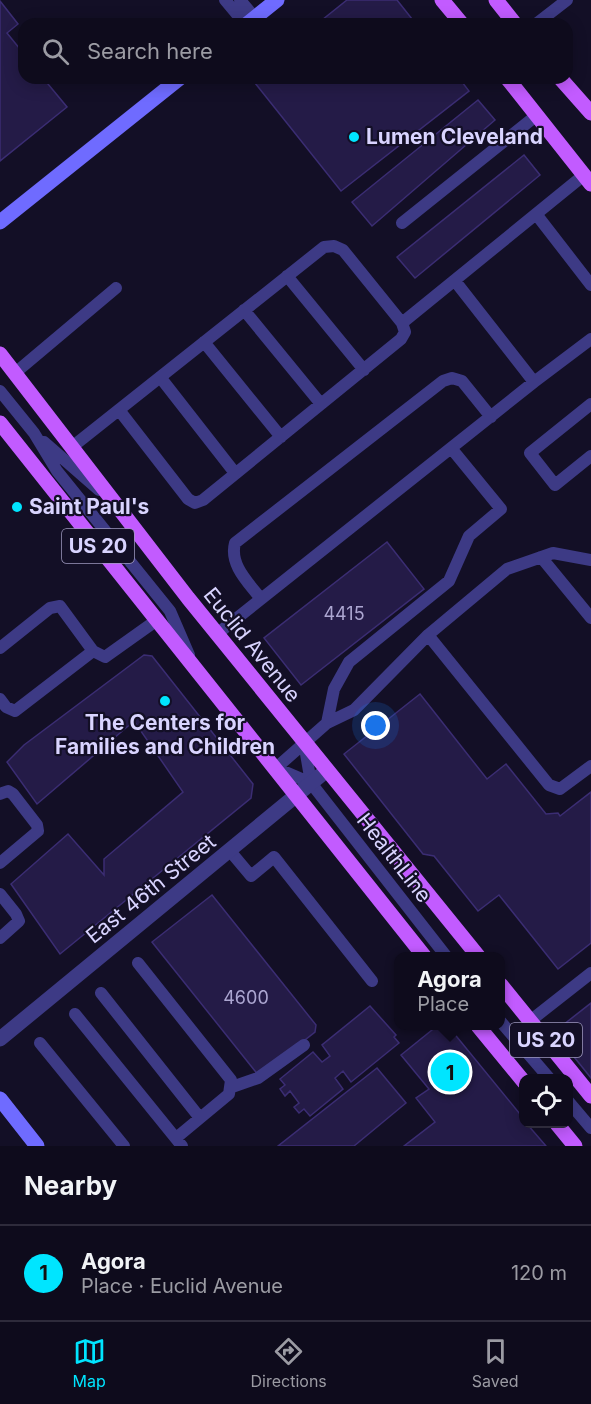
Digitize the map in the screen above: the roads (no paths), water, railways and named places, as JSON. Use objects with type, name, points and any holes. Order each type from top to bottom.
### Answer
[{"type":"main road","points":[[442,0],[457,18]]},
{"type":"main road","points":[[496,0],[510,18]]},
{"type":"main road","points":[[512,84],[587,180]]},
{"type":"main road","points":[[565,84],[591,114]]},
{"type":"main road","name":"Euclid Avenue","points":[[0,354],[217,634],[474,952]]},
{"type":"main road","name":"US 20","points":[[0,423],[420,952]]},
{"type":"main road","name":"US 20","points":[[505,990],[591,1096]]},
{"type":"main road","name":"US 20","points":[[481,1030],[519,1076]]},
{"type":"main road","points":[[560,1128],[575,1146]]},
{"type":"street","points":[[254,18],[277,0]]},
{"type":"street","points":[[0,222],[172,84]]},
{"type":"street","name":"East 46th Street","points":[[0,1039],[327,770]]},
{"type":"street","points":[[0,1099],[37,1146]]},
{"type":"lane","points":[[225,0],[245,18]]},
{"type":"lane","points":[[240,0],[247,18]]},
{"type":"lane","points":[[544,18],[567,0]]},
{"type":"lane","points":[[402,223],[537,115]]},
{"type":"lane","points":[[402,323],[536,214],[587,180]]},
{"type":"lane","points":[[536,214],[591,285]]},
{"type":"lane","points":[[72,447],[324,247],[334,246],[343,250],[402,323],[405,332],[401,339],[363,370],[203,500],[195,503],[188,499],[119,410]]},
{"type":"lane","points":[[287,276],[363,370]]},
{"type":"lane","points":[[455,281],[534,382]]},
{"type":"lane","points":[[15,373],[116,288]]},
{"type":"lane","points":[[244,310],[321,404]]},
{"type":"lane","points":[[217,634],[591,339]]},
{"type":"lane","points":[[204,342],[281,436]]},
{"type":"lane","points":[[160,377],[235,473]]},
{"type":"lane","points":[[261,599],[238,568],[232,553],[235,543],[443,381],[452,378],[462,381],[491,417]]},
{"type":"lane","points":[[0,391],[34,433],[57,471],[170,611],[196,669]]},
{"type":"lane","points":[[591,404],[530,453],[555,485],[591,456]]},
{"type":"lane","points":[[34,433],[118,508]]},
{"type":"lane","points":[[327,723],[334,689],[349,662],[449,581],[469,536],[501,509],[451,448]]},
{"type":"lane","points":[[276,768],[327,723],[354,710],[428,635],[507,569],[553,553],[591,560]]},
{"type":"lane","points":[[541,557],[591,618]]},
{"type":"lane","points":[[0,648],[50,608],[60,606],[93,651],[105,657],[157,620]]},
{"type":"lane","points":[[428,635],[549,785],[560,789],[591,766]]},
{"type":"lane","points":[[0,699],[6,707],[15,711],[93,651]]},
{"type":"lane","name":"HealthLine","points":[[304,742],[311,783],[442,952]]},
{"type":"lane","name":"HealthLine","points":[[276,768],[311,783]]},
{"type":"lane","points":[[0,794],[8,791],[13,794],[38,825],[38,831],[0,863]]},
{"type":"lane","points":[[230,851],[251,876],[274,857],[372,981]]},
{"type":"lane","points":[[0,894],[16,914],[18,921],[0,938]]},
{"type":"lane","points":[[75,1014],[179,1142],[200,1118],[229,1094],[232,1087],[231,1080],[138,963]]},
{"type":"lane","points":[[530,1021],[591,973]]},
{"type":"lane","points":[[101,993],[200,1118]]},
{"type":"lane","points":[[505,1027],[546,1074]]},
{"type":"lane","points":[[40,1043],[124,1146]]},
{"type":"lane","points":[[232,1087],[258,1078],[304,1046]]},
{"type":"lane","points":[[573,1107],[591,1128]]},
{"type":"place","name":"Lumen Cleveland","points":[[354,137]]},
{"type":"place","name":"Saint Paul's","points":[[17,507]]},
{"type":"place","name":"The Centers for Families and Children","points":[[165,701]]},
{"type":"place","name":"Agora","points":[[450,1072]]}]
